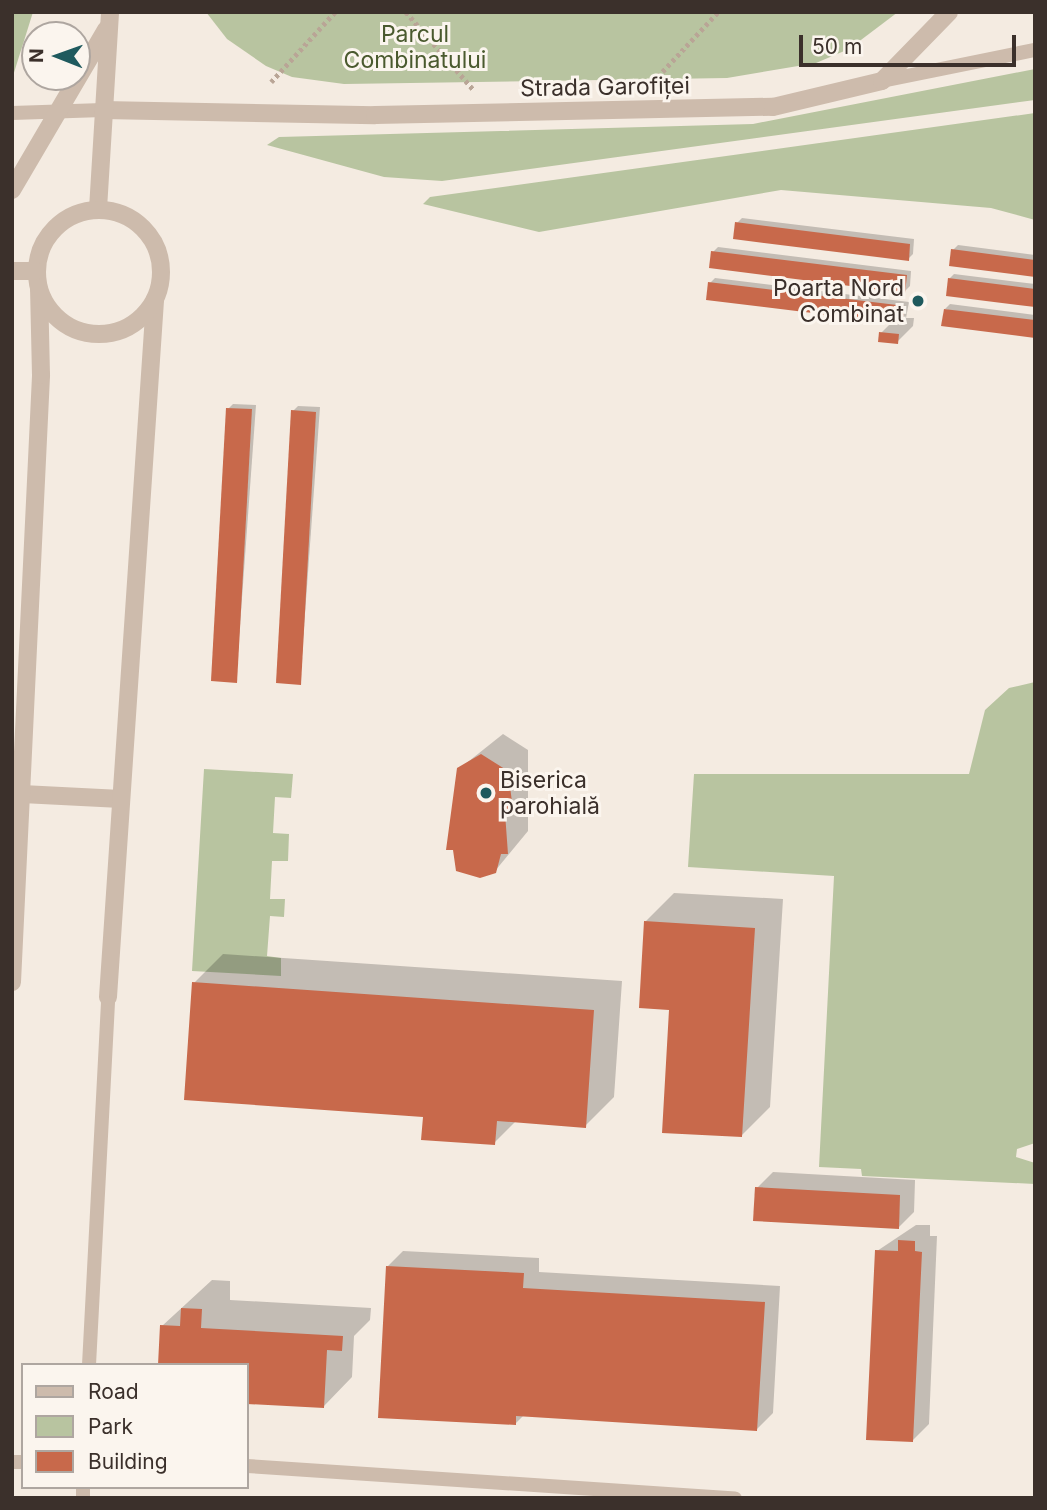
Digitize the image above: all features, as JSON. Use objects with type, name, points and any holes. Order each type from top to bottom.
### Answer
[{"type":"street","name":"Strada Garofiței","points":[[103,110],[722,110],[827,97],[882,81],[949,12]]},
{"type":"street","points":[[98,209],[110,18]]},
{"type":"street","points":[[12,190],[63,111],[110,18]]},
{"type":"street","points":[[12,982],[41,376],[36,271],[43,244],[61,222],[98,209],[133,219],[147,232],[161,265],[155,300],[108,997]]},
{"type":"street","points":[[12,271],[36,271]]},
{"type":"street","points":[[38,290],[60,321],[94,334],[130,326],[155,300]]},
{"type":"street","points":[[22,794],[121,799]]},
{"type":"lane","points":[[882,81],[1035,50]]},
{"type":"lane","points":[[12,113],[103,110]]},
{"type":"lane","points":[[89,1363],[108,997]]},
{"type":"lane","points":[[248,1466],[735,1498]]},
{"type":"path","points":[[271,82],[335,12]]},
{"type":"path","points":[[405,12],[476,92]]},
{"type":"path","points":[[642,92],[718,12]]},
{"type":"green space","points":[[12,12],[33,12],[30,21],[21,21],[21,50],[12,79]]},
{"type":"green space","name":"Parcul Combinatului","points":[[206,12],[898,12],[849,49],[816,63],[727,78],[344,84],[292,77],[266,66],[227,39]]},
{"type":"green space","points":[[1035,69],[1035,100],[442,181],[384,177],[267,145],[279,137],[753,124]]},
{"type":"green space","points":[[1035,113],[1035,220],[991,208],[781,190],[539,232],[423,204],[430,197]]},
{"type":"green space","points":[[1035,682],[1035,1143],[1017,1149],[1016,1157],[1035,1163],[1035,1184],[862,1176],[861,1169],[819,1167],[834,876],[688,867],[694,774],[969,774],[985,710],[1009,688]]},
{"type":"green space","points":[[204,769],[293,774],[291,798],[275,797],[273,833],[289,834],[288,861],[272,861],[270,899],[285,899],[284,917],[270,916],[267,956],[281,958],[281,976],[192,971]]},
{"type":"building","points":[[735,222],[910,244],[909,261],[733,239]]},
{"type":"building","points":[[951,249],[1035,260],[1035,277],[949,266]]},
{"type":"building","points":[[711,251],[907,275],[905,293],[709,268]]},
{"type":"building","points":[[948,278],[1035,289],[1035,307],[946,296]]},
{"type":"building","points":[[708,282],[905,306],[902,324],[706,300]]},
{"type":"building","points":[[944,309],[1035,320],[1035,338],[941,326]]},
{"type":"building","points":[[879,332],[899,334],[898,344],[878,342]]},
{"type":"building","points":[[226,408],[252,409],[237,683],[211,681]]},
{"type":"building","points":[[291,410],[316,412],[301,685],[276,683]]},
{"type":"building","points":[[481,754],[508,771],[512,802],[505,813],[508,854],[501,854],[496,873],[480,878],[456,871],[453,850],[446,850],[457,768]]},
{"type":"building","points":[[644,921],[755,928],[742,1137],[662,1133],[669,1010],[639,1008]]},
{"type":"building","points":[[192,982],[594,1010],[586,1128],[497,1121],[495,1145],[421,1140],[423,1117],[184,1100]]},
{"type":"building","points":[[755,1187],[900,1195],[899,1229],[753,1221]]},
{"type":"building","points":[[898,1240],[915,1241],[915,1251],[922,1252],[913,1442],[866,1440],[875,1250],[898,1251]]},
{"type":"building","points":[[386,1266],[524,1273],[523,1288],[765,1302],[757,1431],[516,1416],[516,1425],[378,1418]]},
{"type":"building","points":[[181,1308],[202,1309],[201,1328],[343,1336],[342,1351],[327,1350],[324,1408],[248,1404],[248,1363],[158,1363],[160,1325],[180,1326]]},
{"type":"place","name":"Poarta Nord Combinat","points":[[918,301]]},
{"type":"place","name":"Biserica parohială","points":[[486,793]]}]
